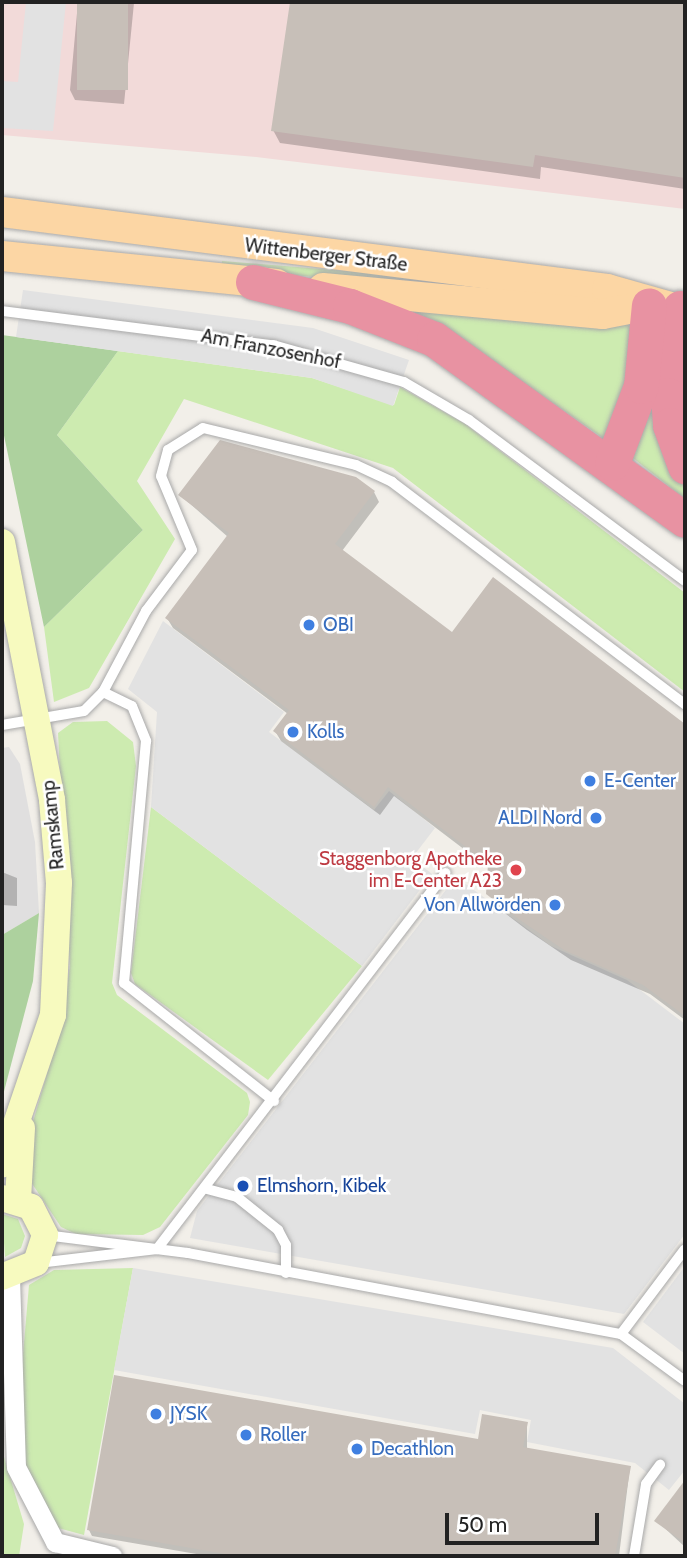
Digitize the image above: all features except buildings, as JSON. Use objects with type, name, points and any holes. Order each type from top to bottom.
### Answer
[{"type":"highway","points":[[253,282],[350,306],[434,339],[611,463],[685,520]]},
{"type":"highway","points":[[611,463],[671,307]]},
{"type":"highway","points":[[671,307],[668,395],[670,425],[685,466]]},
{"type":"main road","name":"Wittenberger Straße","points":[[2,212],[607,289],[671,307]]},
{"type":"main road","name":"Wittenberger Straße","points":[[2,256],[603,314],[671,307]]},
{"type":"street","name":"Ramskamp","points":[[2,542],[8,600],[37,718],[55,828],[58,962],[53,1015],[2,1165]]},
{"type":"street","name":"Ramskamp","points":[[23,1107],[10,1199],[36,1213],[45,1235]]},
{"type":"street","points":[[45,1235],[36,1263],[6,1277],[16,1467],[55,1542],[112,1556]]},
{"type":"lane","name":"Am Franzosenhof","points":[[2,311],[272,345],[404,382],[480,428],[685,582]]},
{"type":"lane","points":[[2,725],[84,711],[103,692],[146,611],[192,550],[188,529],[161,483],[168,450],[189,432],[213,428],[356,465],[392,482],[685,704]]},
{"type":"lane","points":[[103,692],[132,706],[146,741],[124,983],[274,1101]]},
{"type":"lane","points":[[36,1263],[158,1249],[207,1189],[446,873]]},
{"type":"lane","points":[[207,1189],[237,1196],[278,1230],[286,1245],[286,1273]]},
{"type":"lane","points":[[45,1235],[158,1249],[621,1334],[685,1381]]},
{"type":"lane","points":[[621,1334],[685,1249]]},
{"type":"lane","points":[[634,1556],[646,1484],[660,1465]]},
{"type":"shaded area","points":[[2,2],[685,2],[685,209],[256,157],[2,135]]},
{"type":"shaded area","points":[[26,2],[66,2],[53,131],[2,128],[2,81],[18,82]]},
{"type":"shaded area","points":[[23,290],[313,328],[409,360],[393,406],[312,378],[16,337]]},
{"type":"shaded area","points":[[163,621],[284,712],[269,732],[374,810],[389,791],[435,828],[412,858],[432,874],[362,966],[151,807],[157,712],[128,689]]},
{"type":"shaded area","points":[[9,747],[20,764],[35,842],[39,913],[2,935],[2,748]]},
{"type":"shaded area","points":[[456,877],[551,946],[627,980],[685,1024],[685,1234],[624,1314],[190,1238],[197,1211]]},
{"type":"shaded area","points":[[685,1266],[685,1354],[643,1322]]},
{"type":"shaded area","points":[[133,1268],[613,1348],[685,1404],[685,1470],[669,1490],[635,1463],[527,1442],[531,1420],[480,1410],[475,1434],[114,1370]]},
{"type":"green space","points":[[222,261],[431,278],[600,304],[221,268]]},
{"type":"green space","points":[[396,307],[624,322],[638,333],[610,443],[448,330]]},
{"type":"green space","points":[[2,335],[118,351],[57,435],[143,530],[44,627],[2,426]]},
{"type":"green space","points":[[118,351],[312,378],[394,405],[400,387],[465,424],[685,593],[685,692],[393,468],[184,399],[137,481],[175,539],[89,688],[54,702],[44,627],[143,530],[57,435]]},
{"type":"green space","points":[[649,382],[685,484],[685,499],[628,454]]},
{"type":"green space","points":[[107,721],[133,742],[136,766],[112,983],[117,995],[247,1093],[250,1102],[248,1115],[160,1227],[143,1235],[76,1234],[61,1227],[29,1179],[30,1132],[62,1023],[70,966],[58,733],[73,722]]},
{"type":"green space","points":[[151,807],[362,966],[268,1080],[135,984],[131,973]]},
{"type":"green space","points":[[39,913],[33,981],[2,1099],[2,935]]},
{"type":"green space","points":[[2,1214],[18,1219],[25,1236],[21,1248],[5,1257]]},
{"type":"green space","points":[[133,1268],[84,1535],[58,1528],[26,1465],[19,1401],[29,1285],[54,1270]]},
{"type":"green space","points":[[2,1450],[24,1524],[19,1556],[2,1556]]},
{"type":"place","name":"OBI","points":[[309,625]]},
{"type":"place","name":"Kolls","points":[[293,732]]},
{"type":"place","name":"E-Center","points":[[590,781]]},
{"type":"place","name":"ALDI Nord","points":[[596,818]]},
{"type":"place","name":"Staggenborg Apotheke im E-Center A23","points":[[516,870]]},
{"type":"place","name":"Von Allwörden","points":[[555,905]]},
{"type":"place","name":"Elmshorn, Kibek","points":[[243,1186]]},
{"type":"place","name":"JYSK","points":[[156,1414]]},
{"type":"place","name":"Roller","points":[[246,1435]]},
{"type":"place","name":"Decathlon","points":[[357,1449]]}]
